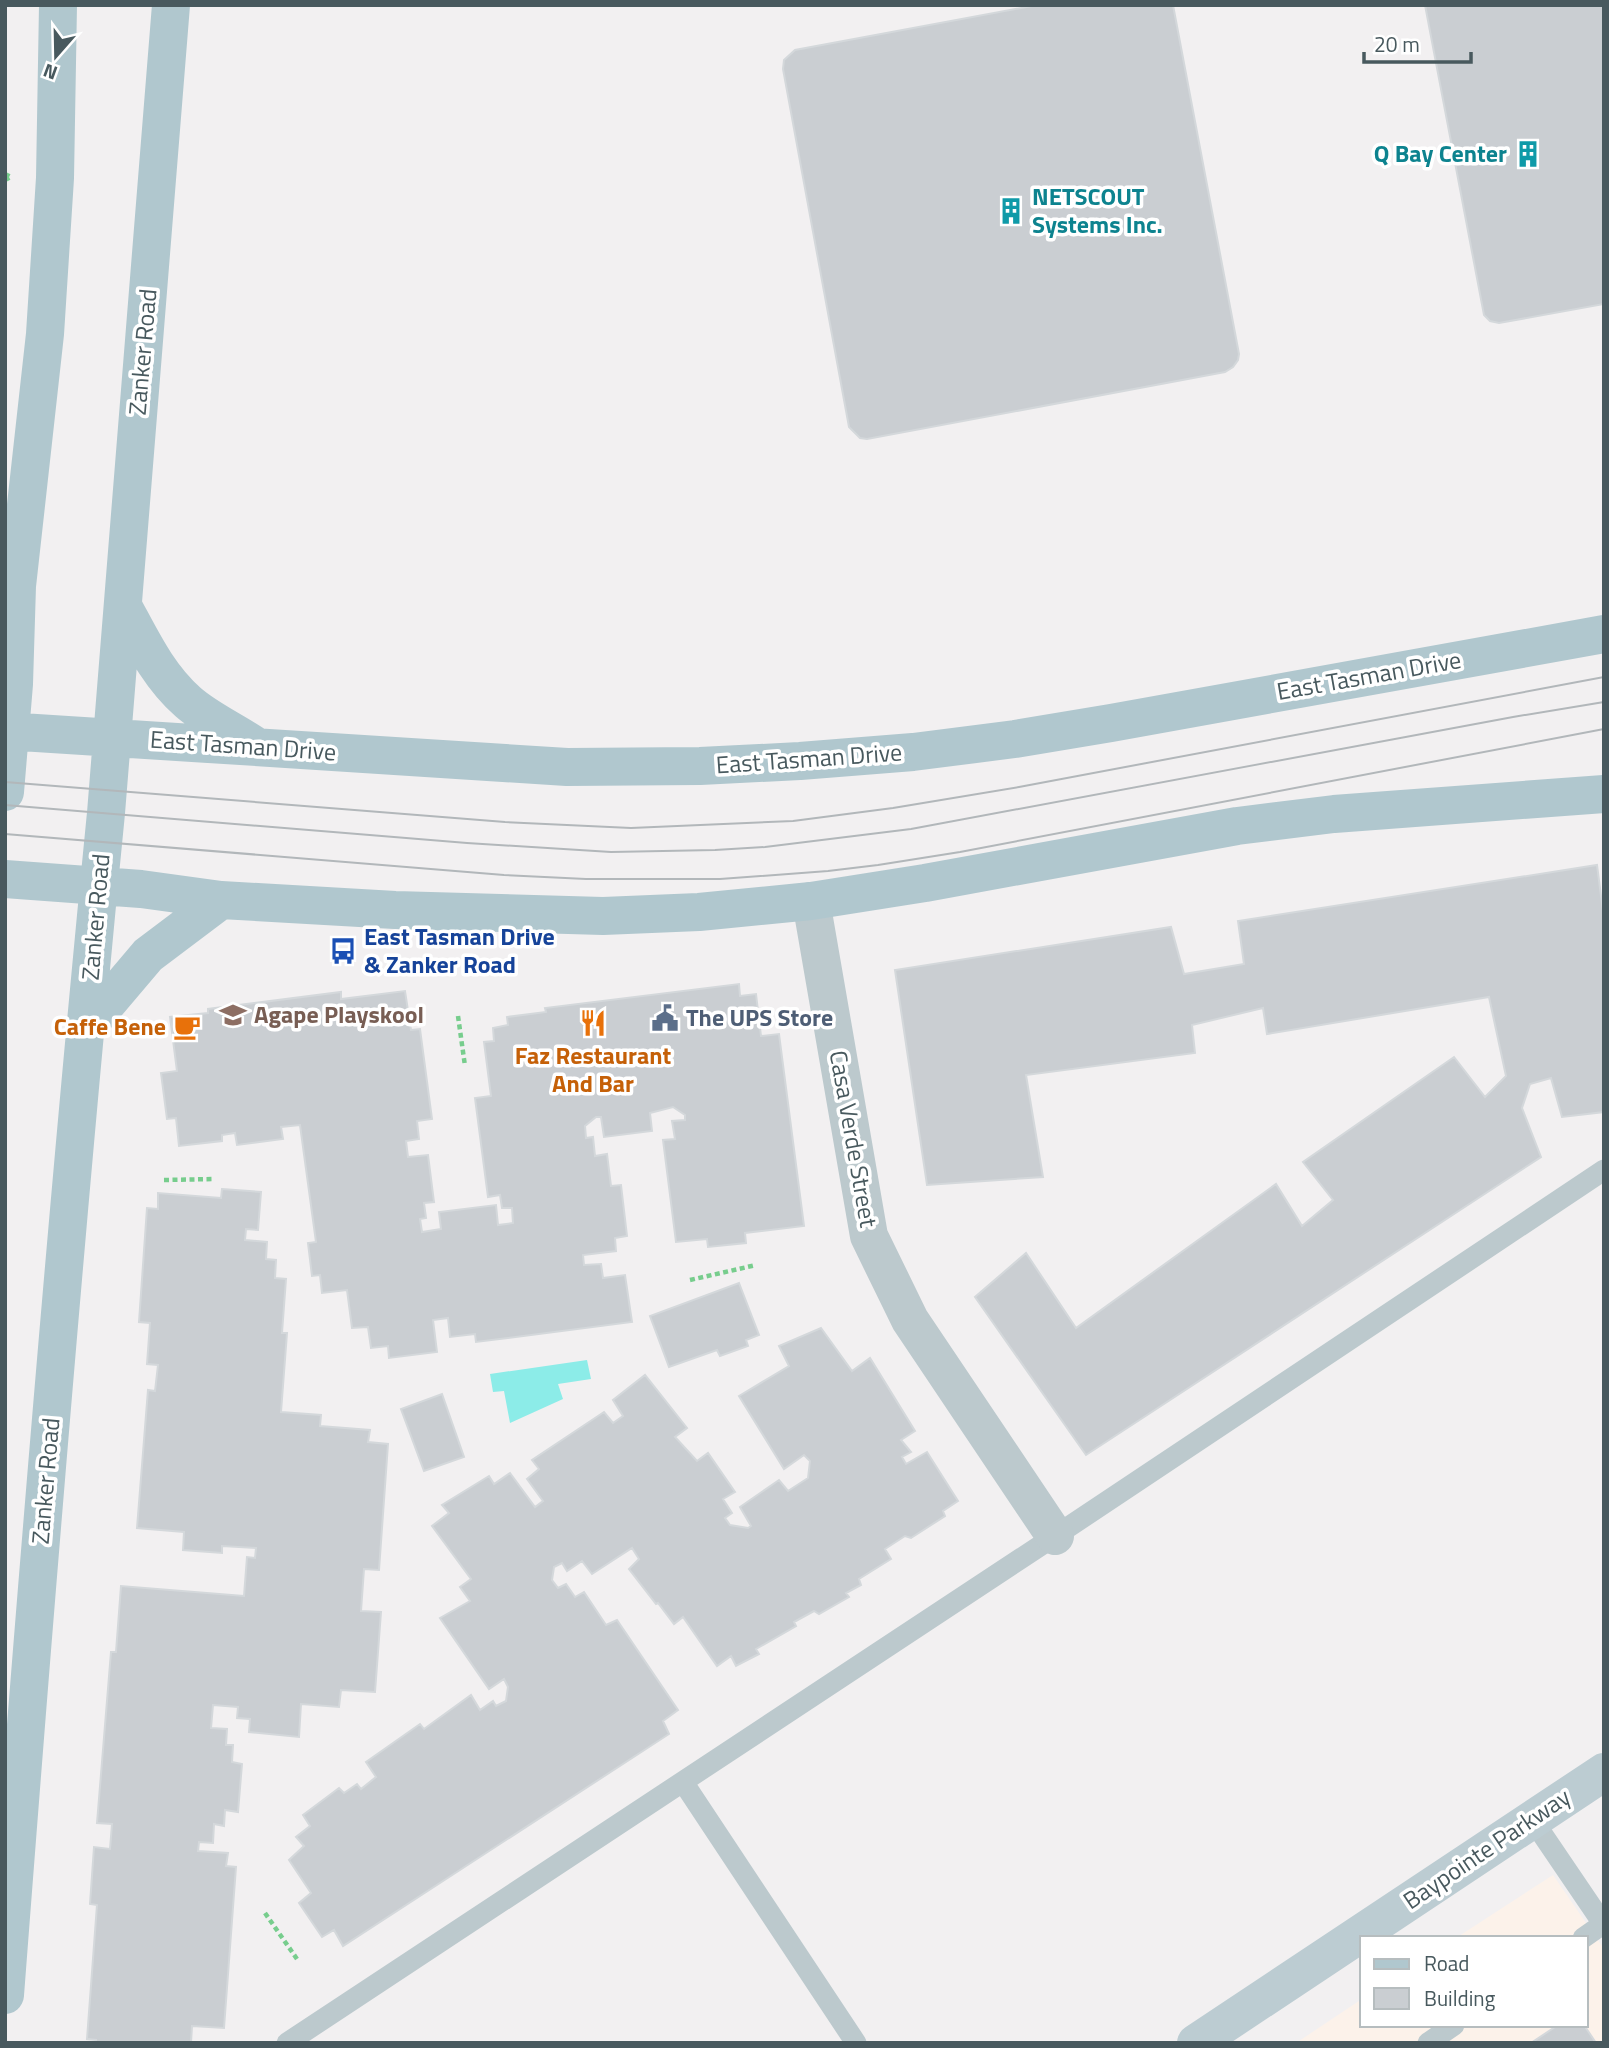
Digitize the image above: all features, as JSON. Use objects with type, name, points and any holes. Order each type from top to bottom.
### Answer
[{"type":"main road","points":[[5,792],[7,731],[13,684],[11,594],[46,334],[55,178],[58,5]]},
{"type":"main road","name":"Zanker Road","points":[[5,1995],[33,1632],[93,940],[100,887],[170,5]]},
{"type":"main road","points":[[123,606],[153,661],[188,703],[256,746]]},
{"type":"main road","name":"East Tasman Drive","points":[[7,731],[567,767],[700,766],[900,753],[1111,723],[1604,634]]},
{"type":"main road","points":[[5,879],[221,900],[395,910],[603,916],[699,912],[811,901],[925,884],[1237,826],[1334,814],[1604,794]]},
{"type":"main road","points":[[87,1027],[148,955],[221,900]]},
{"type":"main road","name":"Baypointe Parkway","points":[[1196,2043],[1604,1772]]},
{"type":"street","name":"Casa Verde Street","points":[[811,901],[869,1236],[910,1321],[1055,1536]]},
{"type":"lane","points":[[287,2043],[1604,1170]]},
{"type":"lane","points":[[683,1782],[856,2043]]},
{"type":"lane","points":[[1532,1819],[1603,1925],[1586,1936]]},
{"type":"lane","points":[[1428,2043],[1451,2027]]},
{"type":"path","points":[[5,174],[11,177],[5,180]]},
{"type":"path","points":[[458,1016],[465,1066]]},
{"type":"path","points":[[164,1180],[214,1179]]},
{"type":"path","points":[[690,1280],[756,1265]]},
{"type":"path","points":[[265,1913],[297,1959]]},
{"type":"shaded area","points":[[1553,1875],[1604,1949],[1604,2043],[1296,2043],[1360,2000],[1360,2027],[1588,2027],[1588,1936],[1459,1936]]},
{"type":"water","points":[[587,1360],[591,1379],[558,1384],[563,1399],[510,1423],[504,1391],[493,1392],[490,1374]]},
{"type":"building","name":"NETSCOUT Systems Inc.","points":[[1037,5],[1173,5],[1238,360],[1225,372],[867,439],[860,438],[849,427],[783,69],[784,60],[795,50]]},
{"type":"building","name":"Q Bay Center","points":[[1425,5],[1604,5],[1604,304],[1499,323],[1490,321],[1484,315]]},
{"type":"building","points":[[1597,865],[1604,919],[1604,1112],[1562,1117],[1551,1078],[1530,1084],[1522,1108],[1541,1157],[1086,1455],[975,1297],[1026,1253],[1076,1328],[1276,1184],[1302,1226],[1333,1200],[1303,1162],[1454,1057],[1485,1097],[1506,1076],[1489,997],[1267,1034],[1263,1008],[1192,1025],[1195,1053],[1026,1075],[1043,1177],[927,1185],[895,970],[1171,927],[1184,974],[1244,964],[1238,921]]},
{"type":"building","points":[[739,984],[740,996],[756,994],[761,1036],[779,1034],[804,1226],[745,1233],[746,1243],[708,1247],[707,1239],[676,1242],[663,1140],[675,1139],[672,1121],[685,1120],[685,1115],[673,1107],[650,1113],[652,1131],[604,1137],[601,1117],[596,1117],[585,1126],[586,1138],[593,1137],[595,1156],[607,1154],[611,1186],[621,1185],[627,1236],[615,1238],[616,1251],[583,1255],[584,1265],[601,1264],[603,1278],[625,1275],[632,1322],[476,1342],[475,1334],[450,1337],[448,1318],[433,1320],[437,1352],[389,1358],[388,1346],[371,1348],[368,1327],[352,1328],[347,1290],[322,1293],[320,1275],[312,1276],[308,1243],[316,1242],[300,1125],[281,1127],[283,1139],[237,1145],[235,1133],[222,1135],[222,1141],[179,1146],[176,1118],[167,1119],[161,1073],[177,1071],[170,1017],[208,1013],[208,1009],[341,992],[341,999],[405,991],[411,1030],[420,1029],[432,1119],[417,1121],[419,1139],[406,1141],[408,1157],[428,1155],[434,1202],[424,1203],[426,1218],[420,1219],[422,1232],[441,1229],[439,1212],[496,1205],[498,1225],[513,1223],[512,1208],[502,1208],[500,1195],[488,1197],[475,1098],[491,1096],[484,1042],[494,1041],[493,1028],[508,1025],[507,1017],[546,1012],[545,1008]]},
{"type":"building","points":[[222,1189],[261,1192],[258,1230],[246,1229],[245,1240],[267,1242],[266,1259],[276,1260],[275,1278],[286,1279],[282,1333],[287,1333],[281,1412],[321,1415],[320,1426],[370,1430],[368,1442],[388,1444],[379,1570],[364,1569],[361,1611],[381,1612],[375,1692],[341,1690],[339,1707],[301,1704],[299,1737],[249,1732],[250,1719],[237,1718],[238,1707],[213,1705],[211,1728],[227,1729],[226,1745],[233,1745],[232,1762],[242,1764],[238,1812],[225,1810],[224,1826],[214,1824],[213,1843],[199,1842],[198,1851],[228,1853],[226,1866],[236,1867],[224,2028],[192,2026],[191,2043],[96,2043],[96,2040],[87,2039],[97,1905],[90,1904],[94,1847],[110,1849],[112,1824],[97,1823],[111,1652],[116,1652],[121,1586],[244,1596],[247,1557],[255,1558],[256,1548],[222,1546],[222,1553],[183,1550],[184,1532],[137,1528],[148,1390],[155,1391],[158,1365],[147,1364],[150,1323],[139,1322],[147,1208],[158,1209],[158,1193],[221,1198]]},
{"type":"building","points":[[739,1283],[759,1335],[746,1340],[748,1346],[720,1356],[717,1350],[669,1367],[650,1316]]},
{"type":"building","points":[[821,1328],[852,1371],[870,1358],[915,1431],[901,1440],[911,1452],[902,1457],[906,1464],[927,1452],[958,1501],[943,1511],[945,1516],[911,1538],[905,1536],[885,1549],[891,1559],[859,1579],[861,1585],[846,1593],[849,1597],[819,1614],[814,1611],[794,1622],[796,1626],[756,1649],[759,1654],[736,1666],[731,1656],[717,1666],[683,1617],[674,1624],[658,1603],[656,1604],[629,1569],[639,1559],[632,1548],[592,1574],[582,1561],[567,1571],[562,1563],[554,1567],[552,1580],[558,1588],[566,1584],[575,1597],[584,1592],[606,1625],[617,1620],[678,1710],[663,1721],[669,1734],[343,1946],[334,1930],[322,1937],[299,1903],[311,1893],[289,1860],[304,1846],[296,1837],[310,1826],[303,1815],[339,1788],[344,1793],[357,1784],[361,1789],[376,1777],[366,1762],[420,1724],[424,1729],[471,1695],[480,1710],[493,1701],[496,1706],[506,1701],[508,1687],[504,1679],[489,1689],[440,1618],[470,1601],[460,1587],[471,1579],[432,1526],[449,1513],[442,1505],[489,1476],[494,1484],[510,1473],[535,1507],[543,1501],[527,1479],[539,1469],[532,1460],[604,1412],[613,1423],[623,1416],[613,1400],[645,1375],[687,1428],[675,1437],[697,1461],[708,1453],[735,1492],[723,1499],[732,1513],[725,1518],[730,1525],[748,1528],[751,1526],[740,1507],[779,1480],[788,1491],[808,1478],[810,1461],[804,1455],[784,1469],[739,1396],[789,1366],[779,1346]]},
{"type":"building","points":[[442,1394],[464,1457],[424,1471],[401,1409]]},
{"type":"building","points":[[1555,2027],[1585,2027],[1596,2043],[1531,2043]]},
{"type":"tram line","points":[[5,782],[505,822],[631,828],[793,821],[1019,787],[1604,677]]},
{"type":"tram line","points":[[5,805],[467,843],[611,852],[765,847],[911,829],[1604,702]]},
{"type":"tram line","points":[[5,834],[504,875],[586,879],[720,879],[828,871],[960,852],[1604,729]]},
{"type":"place","name":"Q Bay Center","points":[[1528,154]]},
{"type":"place","name":"NETSCOUT Systems Inc.","points":[[1011,211]]},
{"type":"place","name":"East Tasman Drive & Zanker Road","points":[[343,951]]},
{"type":"place","name":"Agape Playskool","points":[[233,1015]]},
{"type":"place","name":"The UPS Store","points":[[665,1018]]},
{"type":"place","name":"Faz Restaurant And Bar","points":[[593,1023]]},
{"type":"place","name":"Caffe Bene","points":[[187,1027]]}]
